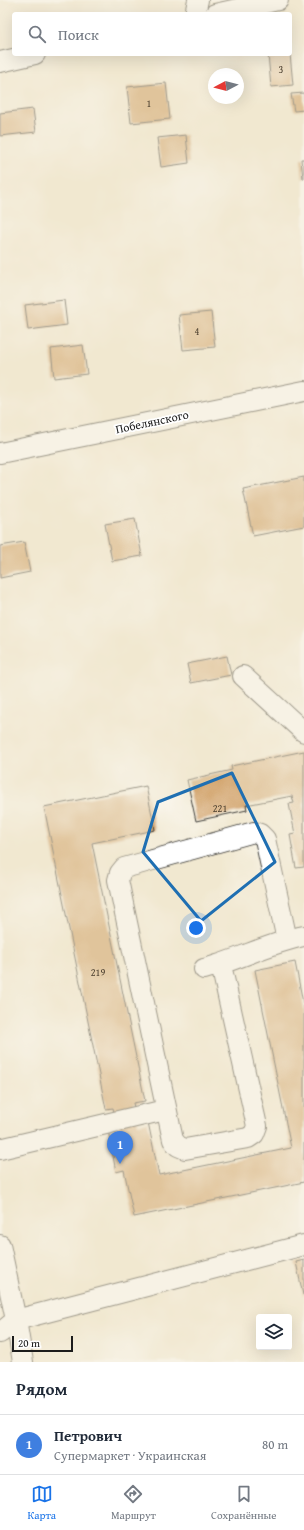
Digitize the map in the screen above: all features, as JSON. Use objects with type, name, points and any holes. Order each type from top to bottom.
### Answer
[{"type":"street","points":[[195,12],[198,0]]},
{"type":"street","points":[[223,12],[278,0]]},
{"type":"street","points":[[0,62],[26,56]]},
{"type":"street","name":"Побелянского","points":[[0,453],[304,391]]},
{"type":"street","points":[[243,676],[304,732]]},
{"type":"street","points":[[254,832],[260,834],[265,839],[296,938],[212,967],[257,1126],[254,1134],[248,1138],[185,1149],[178,1146],[172,1140],[165,1110],[118,880],[120,873],[124,868],[254,832]]},
{"type":"street","points":[[0,1149],[165,1110]]},
{"type":"street","points":[[0,1245],[16,1320],[23,1362]]},
{"type":"street","points":[[0,1333],[16,1320],[304,1245]]},
{"type":"highlighted area","points":[[232,773],[275,862],[201,921],[143,852],[158,802]]},
{"type":"building","points":[[268,56],[290,56],[293,85],[271,87]]},
{"type":"building","points":[[166,83],[170,119],[131,123],[127,87]]},
{"type":"building","points":[[304,93],[304,110],[294,111],[291,94]]},
{"type":"building","points":[[33,109],[36,132],[0,136],[0,113]]},
{"type":"building","points":[[186,135],[189,163],[161,167],[157,138]]},
{"type":"building","points":[[301,159],[304,159],[304,179],[303,179]]},
{"type":"building","points":[[64,300],[67,325],[28,330],[25,305]]},
{"type":"building","points":[[211,312],[215,347],[183,350],[179,315]]},
{"type":"building","points":[[83,345],[87,374],[54,378],[51,349]]},
{"type":"building","points":[[304,477],[304,526],[253,536],[243,489]]},
{"type":"building","points":[[135,519],[142,556],[112,561],[105,524]]},
{"type":"building","points":[[24,542],[30,572],[0,578],[0,546]]},
{"type":"building","points":[[227,656],[231,675],[191,683],[187,664]]},
{"type":"building","points":[[304,751],[304,867],[296,868],[290,835],[295,834],[289,804],[294,803],[292,796],[246,805],[247,810],[196,821],[187,780],[232,770],[231,766]]},
{"type":"building","points":[[146,786],[155,830],[92,843],[145,1101],[133,1103],[138,1124],[148,1122],[159,1175],[291,1148],[255,970],[295,962],[304,1008],[304,1182],[134,1217],[124,1170],[116,1172],[108,1130],[118,1128],[113,1108],[106,1109],[44,807]]},
{"type":"building","points":[[304,1260],[304,1295],[303,1295],[296,1262]]},
{"type":"place","name":"Петрович","points":[[120,1164]]}]
